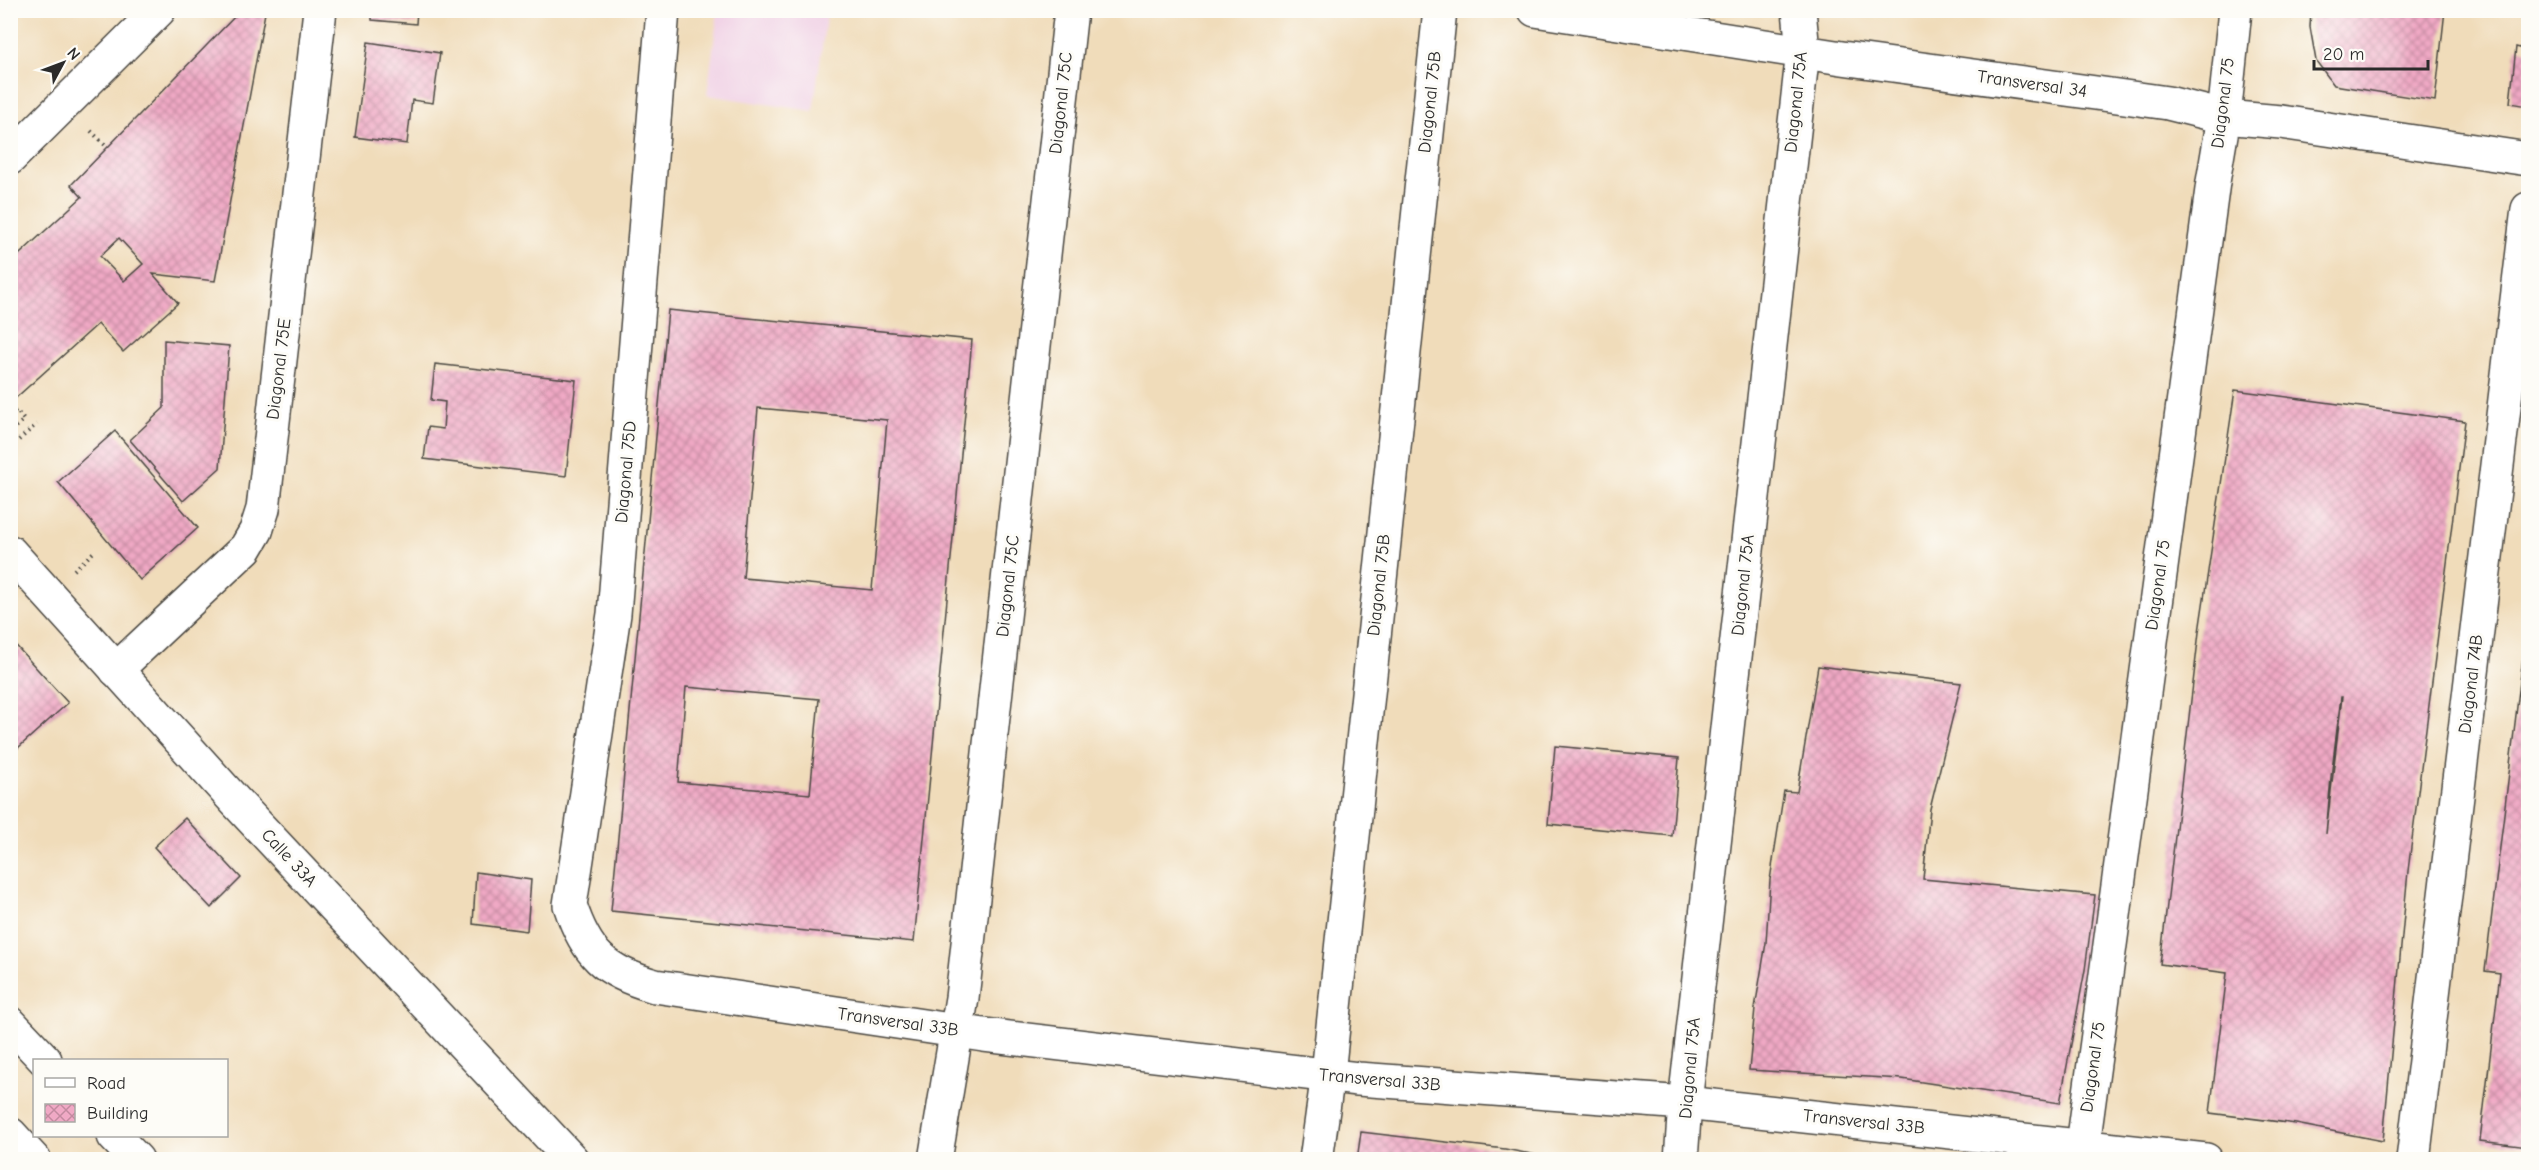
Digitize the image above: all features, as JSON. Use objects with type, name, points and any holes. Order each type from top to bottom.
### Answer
[{"type":"street","points":[[10,158],[159,10]]},
{"type":"street","name":"Diagonal 75E","points":[[116,670],[246,548],[256,531],[263,509],[320,10]]},
{"type":"street","name":"Diagonal 75D","points":[[579,931],[570,905],[615,614],[663,10]]},
{"type":"street","name":"Diagonal 75C","points":[[935,1160],[948,1073],[957,1031],[1071,10]]},
{"type":"street","name":"Diagonal 75B","points":[[1316,1160],[1328,1074],[1440,10]]},
{"type":"street","name":"Transversal 34","points":[[1535,10],[2168,103],[2224,117],[2281,122],[2529,159]]},
{"type":"street","name":"Diagonal 75A","points":[[1681,1160],[1685,1103],[1803,51],[1799,10]]},
{"type":"street","name":"Diagonal 75","points":[[2082,1152],[2209,206],[2224,117],[2235,10]]},
{"type":"street","name":"Diagonal 74B","points":[[2413,1160],[2529,209]]},
{"type":"street","name":"Calle 33A","points":[[10,552],[244,811],[572,1160]]},
{"type":"street","name":"Transversal 33B","points":[[579,931],[600,961],[629,979],[655,986],[957,1031],[1358,1079],[1685,1103],[2082,1152],[2206,1160]]},
{"type":"street","points":[[10,1023],[44,1059]]},
{"type":"street","points":[[10,1134],[34,1160]]},
{"type":"street","points":[[115,1137],[136,1160]]},
{"type":"path","points":[[91,131],[107,147]]},
{"type":"path","points":[[10,415],[16,410],[24,420],[10,432]]},
{"type":"path","points":[[10,442],[13,445],[37,424]]},
{"type":"shaded area","points":[[718,11],[827,11],[813,111],[707,95]]},
{"type":"building","points":[[241,10],[265,13],[215,281],[153,274],[178,303],[123,352],[98,324],[10,403],[10,263],[82,197],[71,185]],"holes":[[[119,238],[143,264],[124,281],[100,256]]]},
{"type":"building","points":[[372,10],[417,10],[416,24],[372,20]]},
{"type":"building","points":[[2311,10],[2445,10],[2435,101],[2334,85],[2316,61],[2310,27]]},
{"type":"building","points":[[368,42],[440,53],[433,103],[412,100],[407,144],[355,137]]},
{"type":"building","points":[[2516,47],[2528,50],[2528,106],[2510,103]]},
{"type":"building","points":[[668,310],[972,340],[914,942],[611,911]],"holes":[[[758,408],[887,420],[872,590],[743,578]],[[686,687],[819,699],[810,794],[678,782]]]},
{"type":"building","points":[[164,340],[229,346],[220,468],[183,501],[130,440],[164,408]]},
{"type":"building","points":[[435,364],[576,380],[566,476],[424,459],[428,427],[443,429],[445,402],[431,400]]},
{"type":"building","points":[[2235,390],[2465,421],[2408,871],[2383,1141],[2296,1124],[2210,1113],[2227,973],[2160,964],[2199,632]],"holes":[[[2342,697],[2326,834],[2331,777]]]},
{"type":"building","points":[[115,431],[198,528],[140,580],[58,482]]},
{"type":"building","points":[[2527,624],[2528,1147],[2480,1141],[2500,973],[2485,971]]},
{"type":"building","points":[[10,639],[68,703],[10,755]]},
{"type":"building","points":[[1818,666],[1961,683],[1930,809],[1923,879],[2095,895],[2085,970],[2060,1103],[1902,1079],[1749,1070],[1755,1008],[1766,943],[1770,880],[1784,791],[1797,792]]},
{"type":"building","points":[[1555,746],[1679,758],[1672,836],[1548,824]]},
{"type":"building","points":[[185,818],[241,878],[211,908],[154,847]]},
{"type":"building","points":[[476,872],[531,880],[527,931],[473,924]]},
{"type":"building","points":[[1361,1132],[1505,1149],[1562,1160],[1357,1160]]}]
